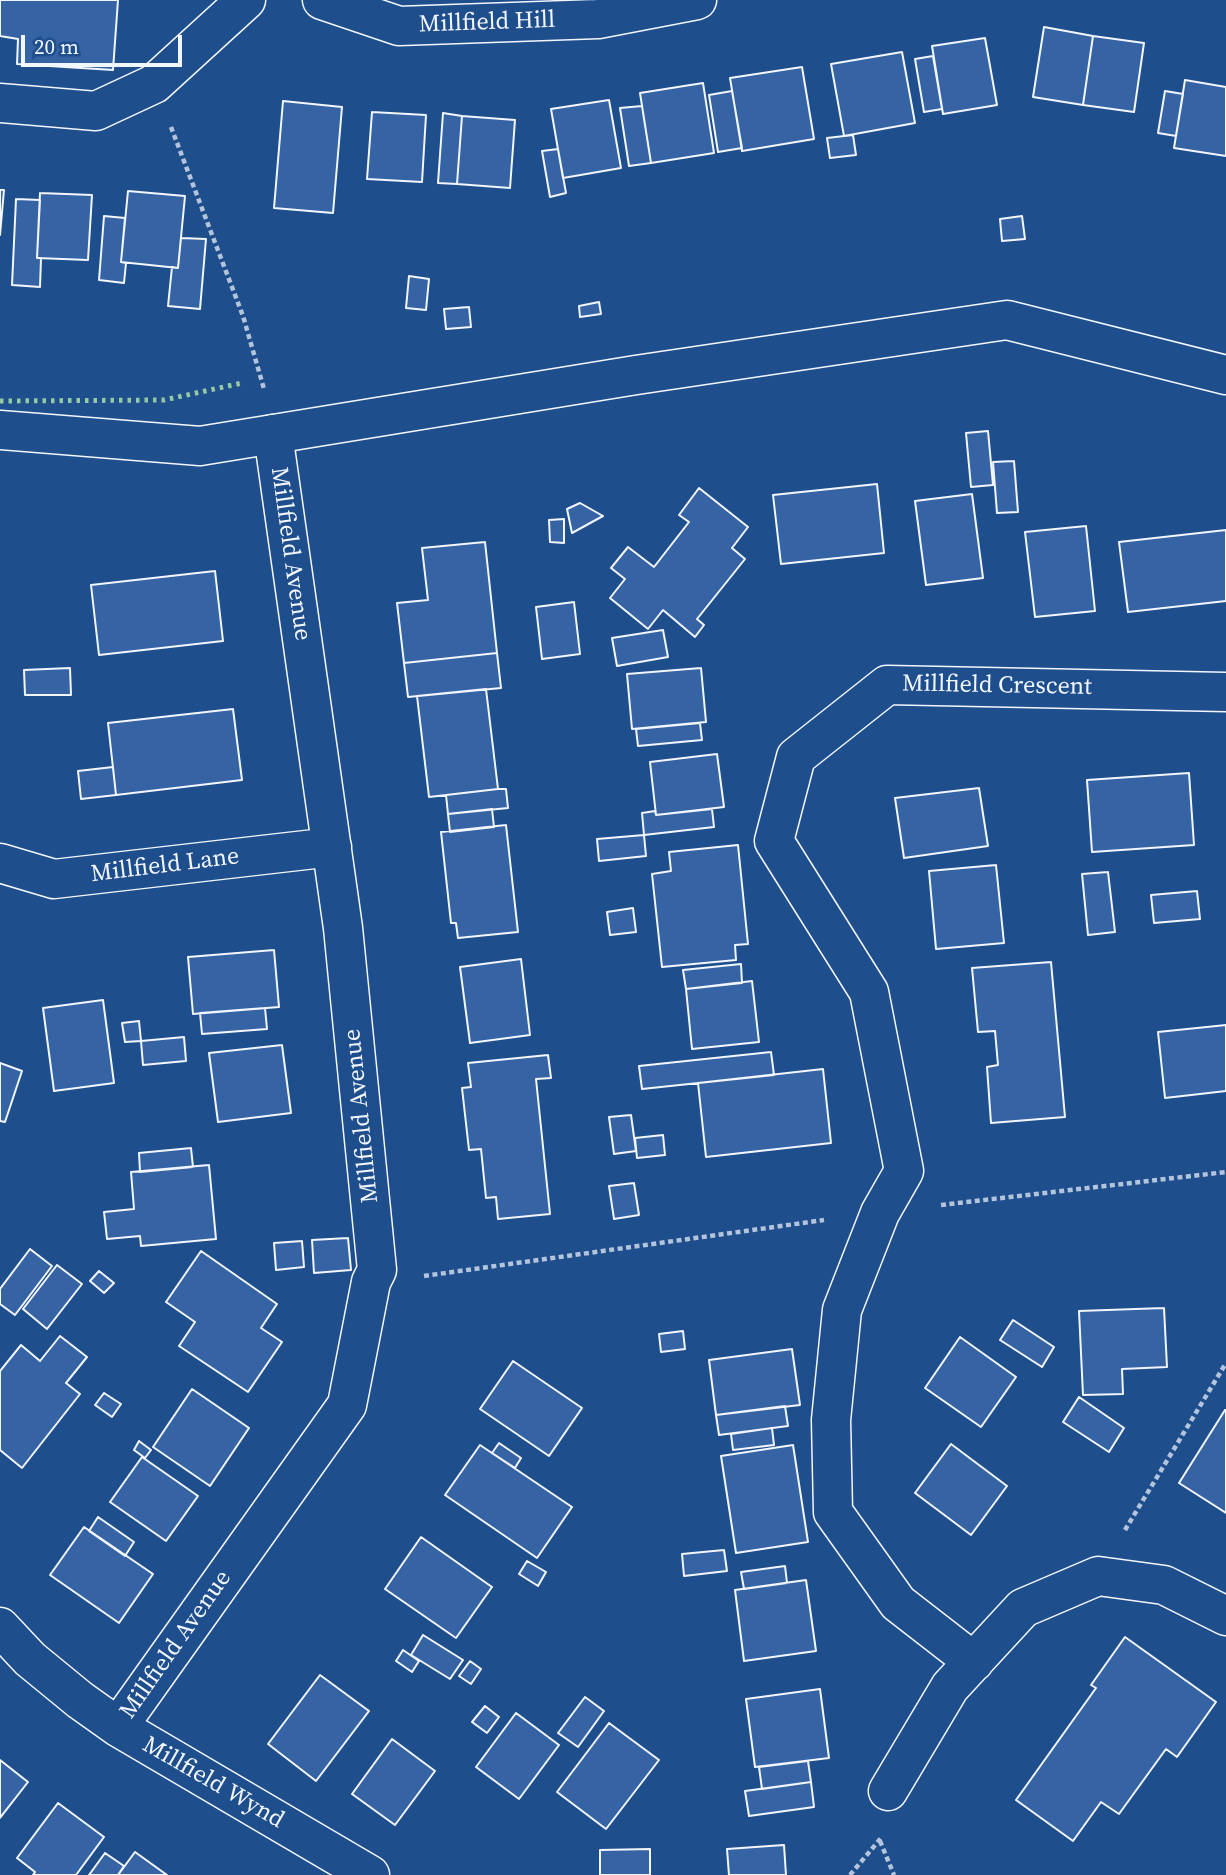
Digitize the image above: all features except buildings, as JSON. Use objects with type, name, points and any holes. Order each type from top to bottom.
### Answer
[{"type":"street","points":[[0,103],[96,111],[154,84],[246,0]]},
{"type":"street","name":"Millfield Hill","points":[[322,0],[399,26],[598,19],[697,0]]},
{"type":"street","points":[[0,429],[201,446],[636,375],[1007,320],[1226,375]]},
{"type":"street","name":"Millfield Avenue","points":[[118,1727],[347,1405],[371,1282],[377,1270],[343,928],[273,434]]},
{"type":"street","name":"Millfield Crescent","points":[[974,1662],[898,1603],[833,1512],[831,1420],[842,1310],[880,1213],[904,1171],[869,992],[774,841],[796,757],[887,685],[1226,692]]},
{"type":"street","name":"Millfield Lane","points":[[0,863],[54,879],[332,847]]},
{"type":"street","points":[[888,1791],[950,1688],[1023,1608],[1098,1576],[1164,1585],[1226,1616]]},
{"type":"street","name":"Millfield Wynd","points":[[0,1627],[30,1659],[118,1727],[370,1875]]},
{"type":"path","points":[[154,84],[243,316],[268,404],[273,434]]},
{"type":"path","points":[[371,1282],[880,1213],[1226,1172]]},
{"type":"path","points":[[1098,1576],[1226,1363]]},
{"type":"path","points":[[850,1875],[885,1832]]},
{"type":"path","points":[[880,1841],[894,1875]]},
{"type":"hedge","points":[[0,401],[164,400],[242,383]]}]
